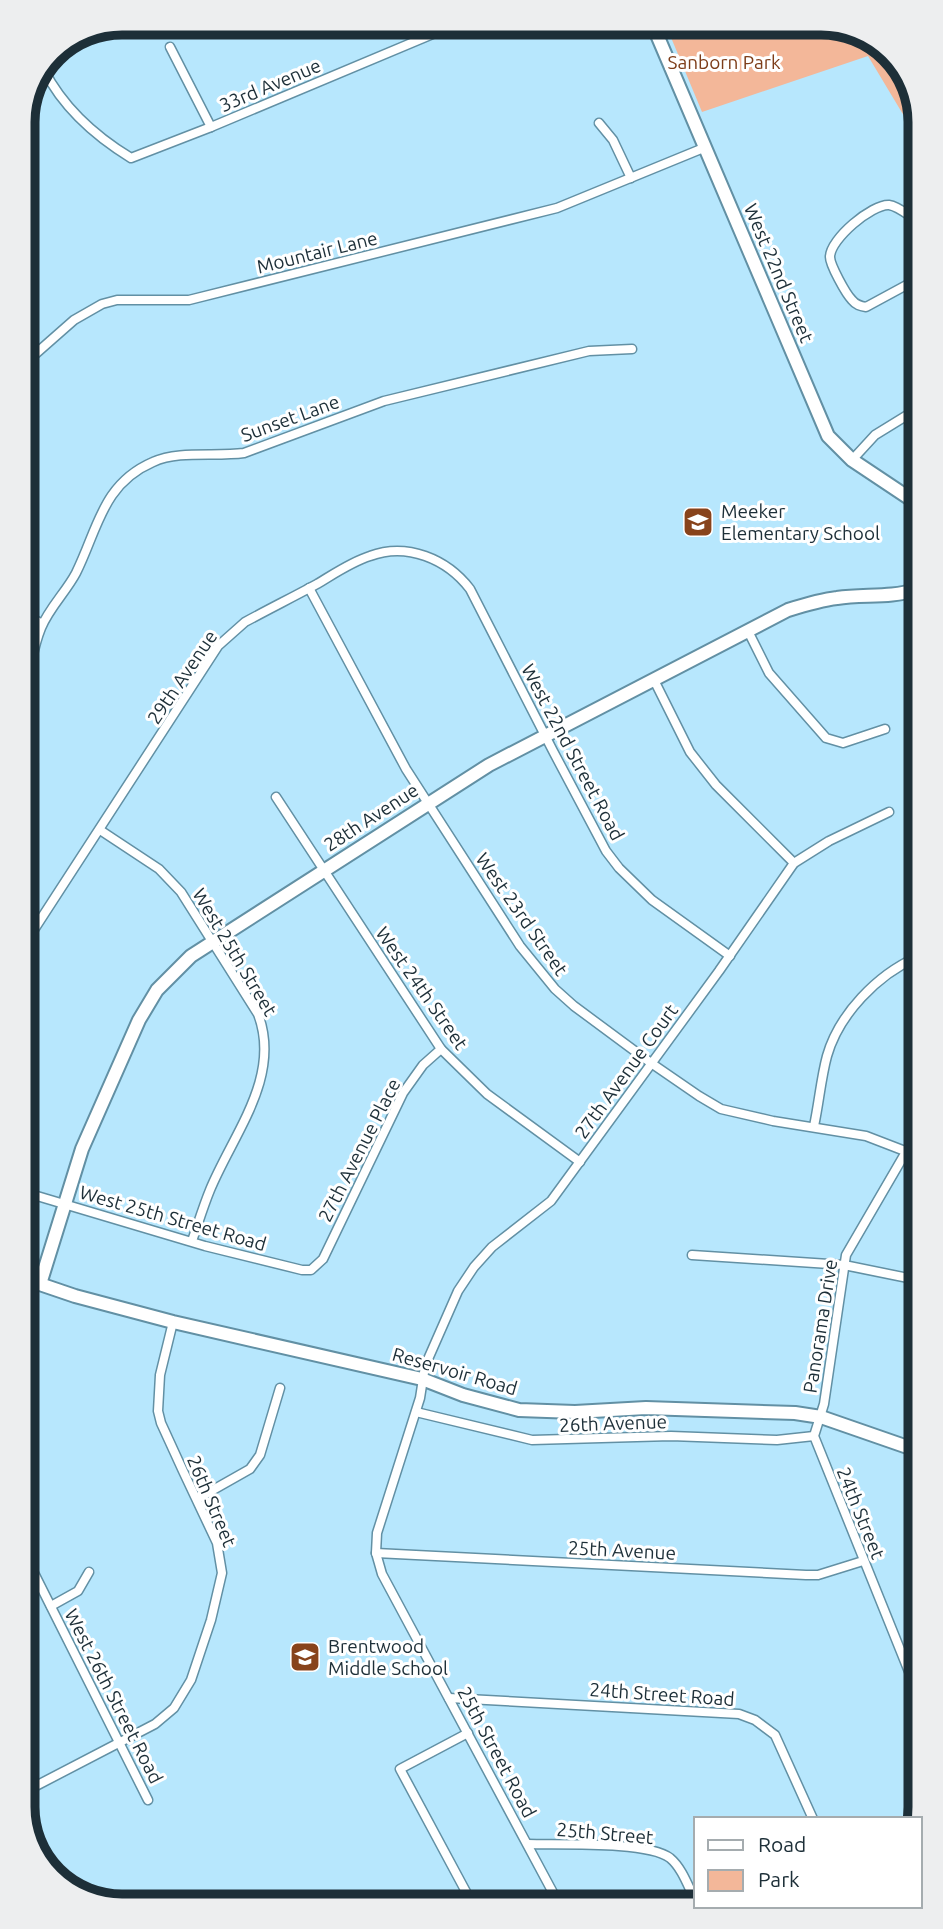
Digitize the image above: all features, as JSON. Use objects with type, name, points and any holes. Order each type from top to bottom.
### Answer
[{"type":"street","name":"33rd Avenue","points":[[48,77],[55,91],[79,118],[131,158],[427,35]]},
{"type":"street","name":"West 22nd Street","points":[[657,35],[820,422],[835,445],[852,460],[908,497]]},
{"type":"street","points":[[170,47],[211,127]]},
{"type":"street","points":[[599,123],[613,140],[631,178]]},
{"type":"street","name":"Mountair Lane","points":[[35,354],[74,320],[102,304],[117,300],[189,300],[557,208],[706,147]]},
{"type":"street","points":[[908,215],[890,205],[881,207],[855,222],[833,246],[830,255],[831,263],[851,299],[858,306],[866,307],[908,284]]},
{"type":"street","name":"Sunset Lane","points":[[35,646],[42,625],[75,574],[106,501],[128,475],[155,461],[183,455],[221,456],[244,453],[384,401],[589,351],[632,349]]},
{"type":"street","points":[[852,460],[875,435],[908,415]]},
{"type":"street","name":"29th Avenue","points":[[35,928],[218,646],[244,622],[366,557],[388,551],[415,553],[449,566]]},
{"type":"street","name":"West 22nd Street Road","points":[[449,566],[470,589],[592,827],[619,868],[652,900],[730,956]]},
{"type":"street","name":"West 23rd Street","points":[[309,588],[406,769],[538,970],[574,1006],[721,1109],[773,1121],[866,1136],[905,1151]]},
{"type":"street","name":"28th Avenue","points":[[35,1279],[65,1204],[91,1125],[146,1006],[171,974],[191,956],[489,765],[788,610],[813,602],[908,591]]},
{"type":"street","points":[[35,620],[42,625]]},
{"type":"street","points":[[748,631],[769,673],[826,738],[843,743],[884,729]]},
{"type":"street","points":[[654,680],[690,752],[716,785],[794,863]]},
{"type":"street","name":"West 24th Street","points":[[276,797],[442,1049],[487,1094],[580,1162]]},
{"type":"street","name":"27th Avenue Court","points":[[422,1380],[425,1366],[458,1291],[474,1267],[492,1247],[551,1201],[730,956],[794,863],[829,841],[889,812]]},
{"type":"street","name":"West 25th Street","points":[[100,830],[164,874],[181,892],[258,1014],[263,1027],[266,1054],[262,1076],[210,1190],[192,1241]]},
{"type":"street","points":[[814,1126],[827,1056],[842,1024],[878,981],[908,963]]},
{"type":"street","name":"27th Avenue Place","points":[[311,1270],[323,1259],[404,1093],[423,1065],[442,1049]]},
{"type":"street","name":"Panorama Drive","points":[[821,1417],[846,1255],[908,1146]]},
{"type":"street","name":"West 25th Street Road","points":[[35,1195],[192,1241],[302,1270],[311,1270]]},
{"type":"street","points":[[692,1255],[844,1265],[908,1278]]},
{"type":"street","name":"Reservoir Road","points":[[35,1282],[173,1322],[422,1380],[502,1407],[536,1412],[646,1408],[745,1410],[821,1417],[908,1447]]},
{"type":"street","name":"26th Street","points":[[120,1742],[155,1724],[174,1708],[184,1695],[211,1620],[222,1573],[218,1543],[160,1423],[160,1375],[173,1322]]},
{"type":"street","name":"25th Street Road","points":[[422,1380],[416,1412],[377,1532],[376,1553],[382,1574],[554,1894]]},
{"type":"street","points":[[197,1499],[250,1469],[260,1454],[280,1388]]},
{"type":"street","name":"26th Avenue","points":[[416,1412],[546,1441],[671,1436],[792,1440],[814,1436]]},
{"type":"street","points":[[814,1436],[821,1417]]},
{"type":"street","name":"24th Street","points":[[814,1436],[908,1670]]},
{"type":"street","name":"25th Avenue","points":[[376,1553],[806,1575],[818,1575],[863,1560]]},
{"type":"street","name":"West 26th Street Road","points":[[51,1606],[78,1591],[89,1572]]},
{"type":"street","name":"West 26th Street Road","points":[[35,1575],[148,1800]]},
{"type":"street","name":"24th Street Road","points":[[449,1698],[739,1714],[755,1720],[775,1735],[812,1817]]},
{"type":"street","points":[[467,1894],[400,1769],[468,1733]]},
{"type":"street","points":[[35,1786],[120,1742]]},
{"type":"street","name":"25th Street","points":[[528,1844],[636,1848],[663,1854],[677,1865],[692,1894]]},
{"type":"green space","name":"Sanborn Park","points":[[670,35],[826,35],[849,40],[874,53],[890,69],[901,89],[908,123],[868,56],[702,112]]},
{"type":"place","name":"Meeker Elementary School","points":[[698,522]]},
{"type":"place","name":"Brentwood Middle School","points":[[305,1657]]}]
